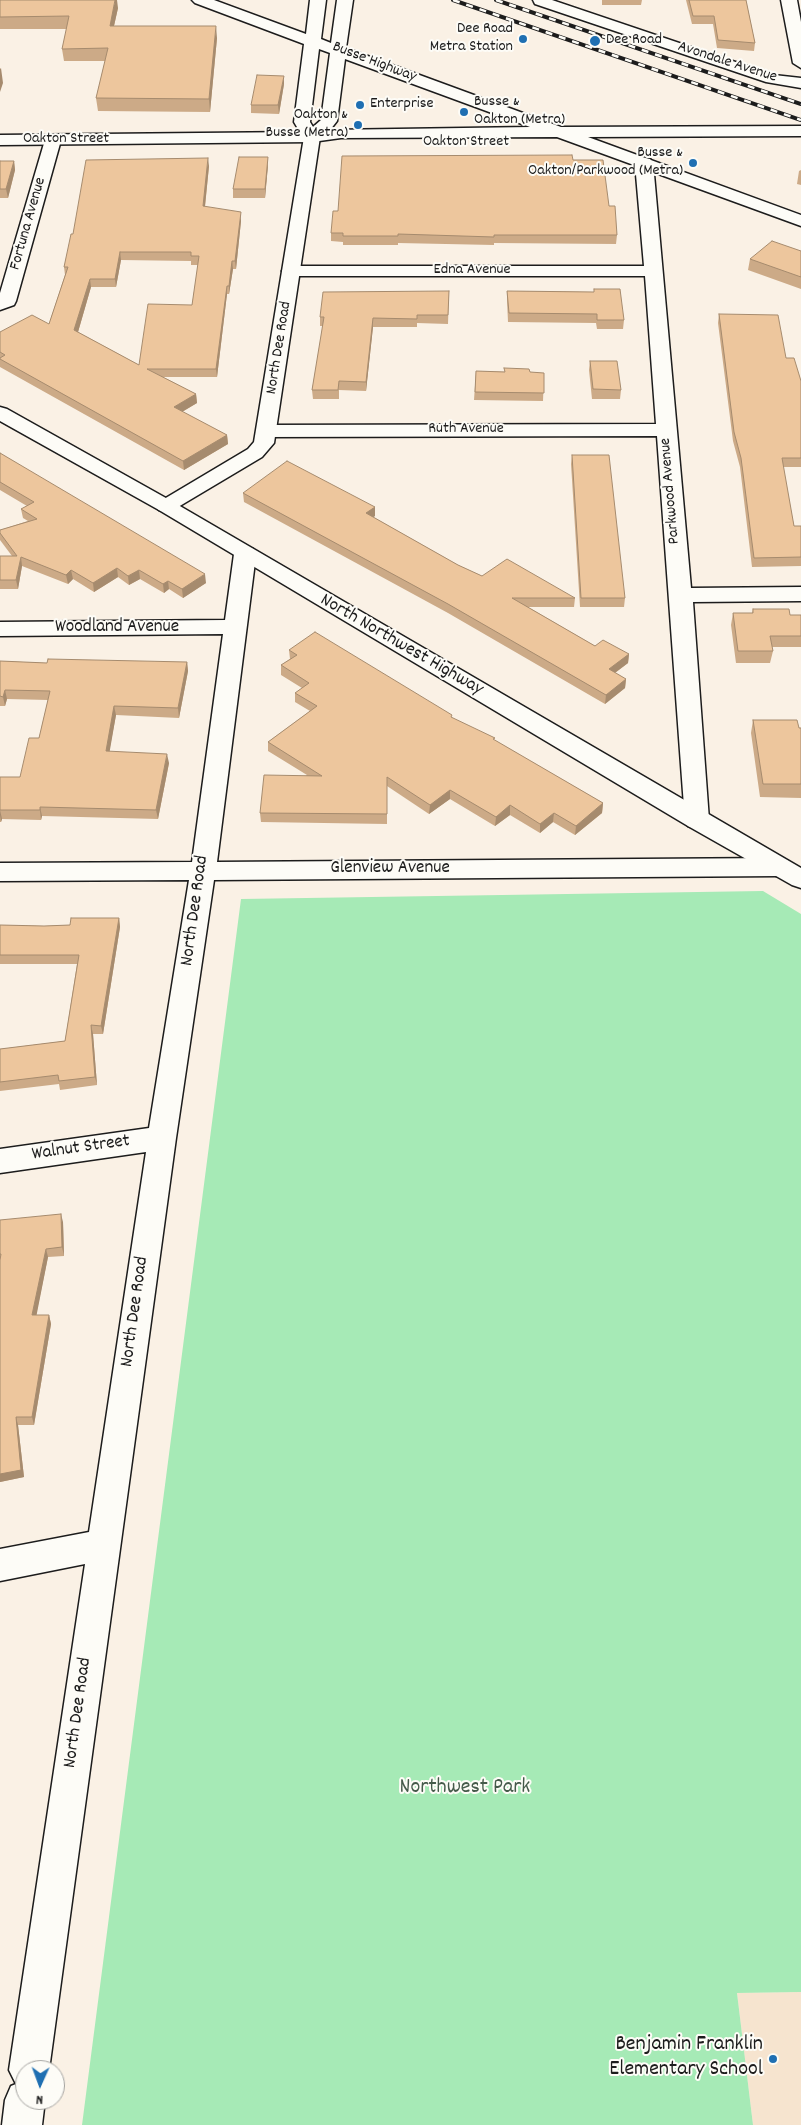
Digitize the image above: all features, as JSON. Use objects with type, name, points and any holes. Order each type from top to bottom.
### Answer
[{"type":"street","name":"Busse Highway","points":[[200,0],[314,40],[801,221]]},
{"type":"street","points":[[318,2],[302,122],[312,138],[329,122],[346,0]]},
{"type":"street","points":[[789,0],[801,63]]},
{"type":"street","name":"Avondale Avenue","points":[[540,1],[772,79],[801,83]]},
{"type":"street","points":[[266,23],[296,17],[318,2]]},
{"type":"street","name":"Oakton Street","points":[[0,140],[312,138],[341,133],[801,131]]},
{"type":"street","name":"Oakton Street","points":[[312,138],[340,143],[801,142]]},
{"type":"street","name":"North Dee Road","points":[[166,506],[254,454],[264,443],[312,138]]},
{"type":"street","name":"Fortuna Avenue","points":[[0,304],[7,301],[53,140]]},
{"type":"street","name":"Parkwood Avenue","points":[[644,163],[681,595],[697,820]]},
{"type":"street","name":"Edna Avenue","points":[[291,271],[652,270]]},
{"type":"street","name":"North Northwest Highway","points":[[0,413],[166,506],[697,820],[801,879]]},
{"type":"street","name":"Ruth Avenue","points":[[267,431],[666,430]]},
{"type":"street","name":"North Dee Road","points":[[30,2060],[103,1545],[202,870],[245,554]]},
{"type":"street","points":[[681,595],[801,594]]},
{"type":"street","name":"Woodland Avenue","points":[[0,629],[234,627]]},
{"type":"street","name":"Glenview Avenue","points":[[0,872],[779,867]]},
{"type":"street","name":"Walnut Street","points":[[0,1161],[162,1138]]},
{"type":"street","points":[[0,1565],[103,1545]]},
{"type":"street","points":[[22,2125],[24,2110]]},
{"type":"shaded area","name":"Benjamin Franklin Elementary School","points":[[801,1992],[801,2125],[753,2125],[737,1993]]},
{"type":"green space","name":"Northwest Park","points":[[763,891],[801,914],[801,1992],[737,1993],[753,2125],[82,2125],[241,899]]},
{"type":"building","points":[[0,0],[115,0],[110,26],[216,26],[209,99],[96,98],[108,48],[62,49],[69,16],[0,17]]},
{"type":"building","points":[[689,0],[746,0],[755,43],[718,40],[714,16],[693,16]]},
{"type":"building","points":[[257,75],[284,76],[278,105],[251,105]]},
{"type":"building","points":[[572,155],[573,160],[603,160],[609,206],[615,206],[617,235],[494,235],[494,237],[398,234],[398,236],[343,236],[343,233],[331,233],[333,211],[338,211],[342,156]]},
{"type":"building","points":[[239,157],[268,157],[265,189],[233,189]]},
{"type":"building","points":[[208,158],[203,206],[241,212],[235,261],[232,261],[229,286],[227,286],[216,369],[147,369],[196,394],[174,407],[227,435],[183,461],[0,359],[5,355],[0,352],[0,332],[32,315],[49,324],[68,267],[64,267],[71,234],[73,234],[86,160]],"holes":[[[120,252],[191,252],[191,256],[199,256],[192,305],[148,304],[139,365],[74,330],[90,279],[115,279]]]},
{"type":"building","points":[[0,161],[14,161],[6,189],[0,189]]},
{"type":"building","points":[[772,241],[801,251],[801,277],[750,259]]},
{"type":"building","points":[[594,289],[620,289],[624,320],[597,320],[597,314],[509,313],[507,291],[594,292]]},
{"type":"building","points":[[449,291],[448,315],[417,315],[417,319],[373,318],[366,382],[339,381],[338,390],[312,390],[324,317],[320,317],[323,292]]},
{"type":"building","points":[[719,314],[778,315],[786,358],[794,358],[801,381],[801,458],[782,458],[794,526],[801,526],[801,557],[754,558],[741,458],[734,432]]},
{"type":"building","points":[[590,361],[617,361],[621,390],[593,389]]},
{"type":"building","points":[[504,368],[529,369],[530,372],[544,373],[544,393],[475,392],[476,371],[505,372]]},
{"type":"building","points":[[0,453],[205,574],[182,589],[168,581],[163,584],[139,570],[128,576],[117,568],[93,583],[71,570],[66,575],[21,557],[16,580],[0,580],[0,556],[17,556],[0,533],[0,530],[37,519],[21,509],[34,502],[0,482]]},
{"type":"building","points":[[572,455],[609,455],[625,598],[581,598]]},
{"type":"building","points":[[287,461],[375,507],[366,513],[458,565],[482,576],[507,559],[575,598],[512,598],[595,646],[603,640],[629,654],[609,669],[626,679],[606,695],[448,604],[243,493]]},
{"type":"building","points":[[753,609],[789,609],[790,615],[801,615],[801,636],[770,636],[773,651],[738,651],[733,613],[753,613]]},
{"type":"building","points":[[315,632],[452,715],[451,717],[495,738],[493,739],[603,803],[576,826],[554,813],[540,824],[510,805],[496,817],[450,790],[430,805],[387,777],[387,814],[260,813],[264,775],[322,776],[268,742],[317,706],[295,693],[309,683],[281,665],[297,655],[289,650]]},
{"type":"building","points":[[48,659],[187,662],[178,708],[114,706],[106,751],[167,754],[156,810],[40,807],[40,810],[0,810],[0,777],[20,777],[29,738],[39,738],[50,691],[5,690],[3,697],[0,696],[0,661],[47,663]]},
{"type":"building","points":[[753,720],[797,720],[799,728],[801,728],[801,784],[763,784]]},
{"type":"building","points":[[71,918],[119,918],[101,1026],[91,1025],[95,1077],[59,1081],[58,1075],[0,1082],[0,1049],[65,1041],[79,955],[0,955],[0,925],[70,925]]},
{"type":"building","points":[[61,1214],[62,1247],[46,1249],[32,1315],[49,1315],[32,1417],[16,1417],[21,1470],[0,1474],[0,1220]]},
{"type":"railway","points":[[453,0],[801,120]]},
{"type":"railway","points":[[496,0],[801,104]]},
{"type":"place","name":"Dee Road Metra Station","points":[[523,39]]},
{"type":"place","name":"Dee Road","points":[[595,41]]},
{"type":"place","name":"Enterprise","points":[[360,105]]},
{"type":"place","name":"Busse & Oakton (Metra)","points":[[464,112]]},
{"type":"place","name":"Oakton & Busse (Metra)","points":[[358,125]]},
{"type":"place","name":"Busse & Oakton/Parkwood (Metra)","points":[[693,163]]},
{"type":"place","name":"Benjamin Franklin Elementary School","points":[[773,2059]]}]
